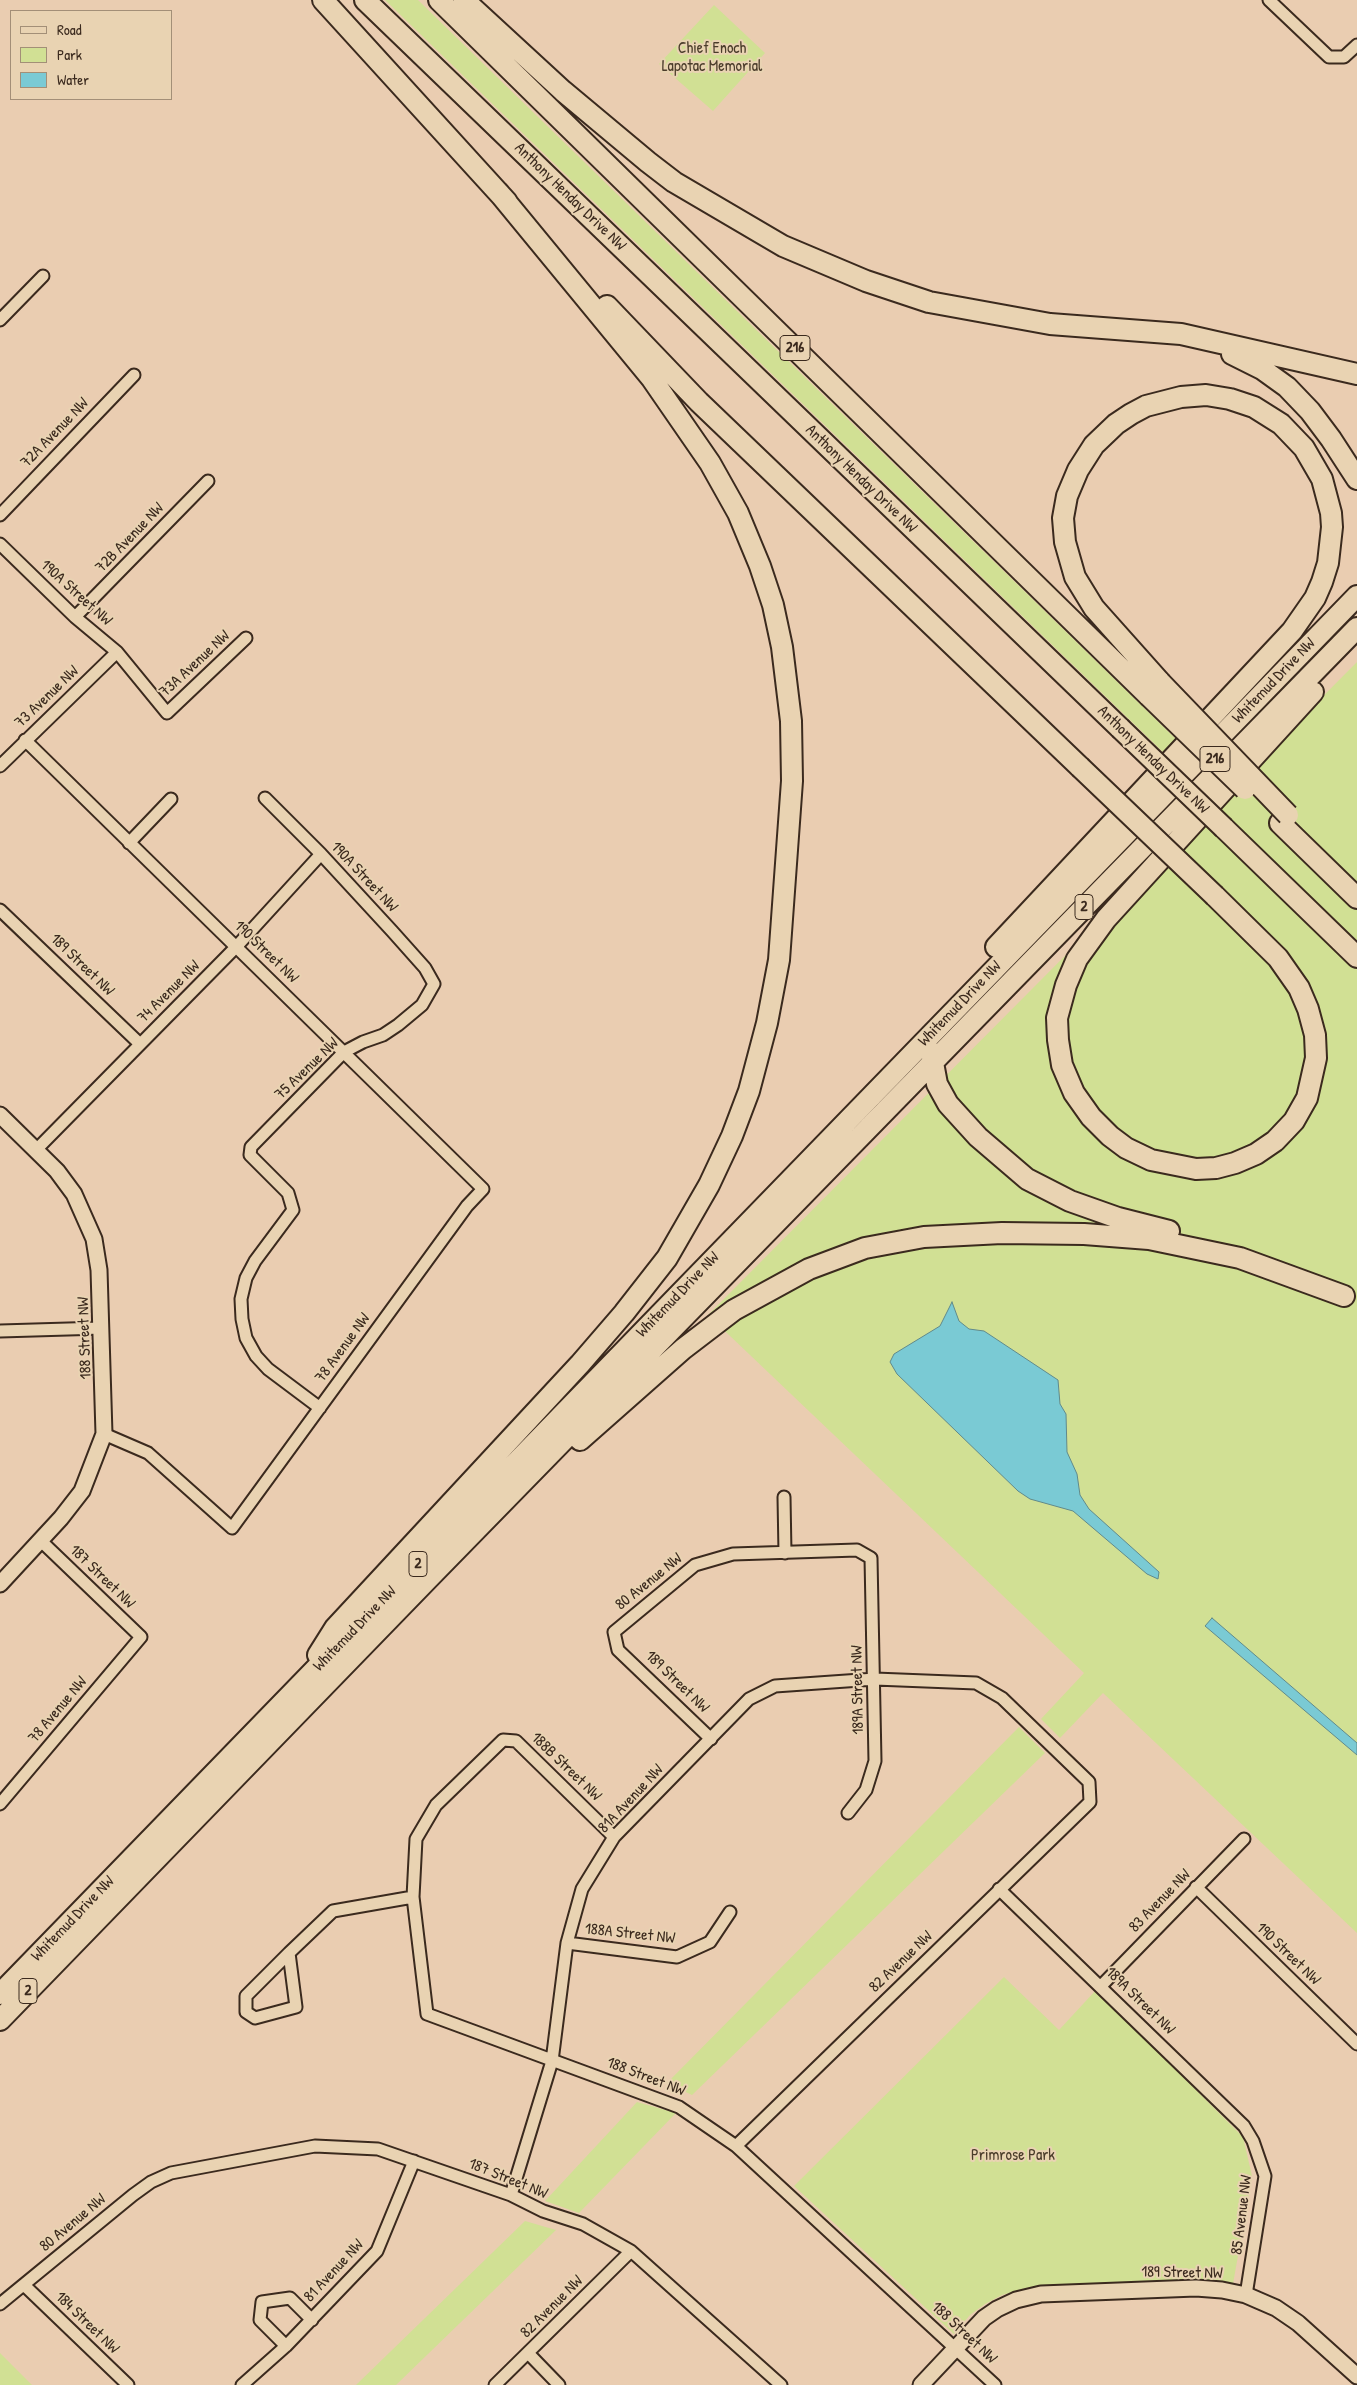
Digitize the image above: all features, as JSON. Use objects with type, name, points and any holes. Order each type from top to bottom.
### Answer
[{"type":"highway","points":[[323,0],[499,193],[699,402],[1080,767],[1215,896],[1278,958],[1299,988],[1315,1035],[1316,1058],[1306,1098],[1294,1121],[1275,1140],[1256,1154],[1235,1163],[1216,1168],[1196,1169],[1151,1160],[1126,1148],[1110,1136],[1092,1117],[1074,1093],[1062,1065],[1058,1040],[1057,1018],[1066,985],[1077,959],[1106,919],[1357,644]]},
{"type":"highway","name":"Anthony Henday Drive NW","points":[[366,0],[1357,957]]},
{"type":"highway","name":"216","points":[[439,0],[1155,689],[1284,819],[1317,860],[1357,898]]},
{"type":"highway","points":[[464,0],[563,91],[674,182],[783,246],[866,281],[929,302],[1050,324],[1181,334],[1357,374]]},
{"type":"highway","points":[[294,1692],[335,1628],[580,1364],[624,1313],[667,1258],[709,1185],[732,1136],[749,1091],[768,1023],[779,960],[792,781],[791,721],[782,647],[773,605],[760,566],[738,513],[710,463],[652,379],[499,193]]},
{"type":"highway","points":[[1181,334],[1240,357],[1262,369],[1287,387],[1316,418],[1357,479]]},
{"type":"highway","points":[[791,1178],[857,1096],[1292,631],[1314,598],[1328,564],[1332,542],[1331,513],[1322,479],[1304,448],[1281,424],[1254,407],[1230,399],[1206,395],[1181,396],[1155,403],[1131,414],[1116,424],[1094,445],[1078,470],[1067,496],[1063,518],[1065,542],[1075,577],[1094,608],[1155,689]]},
{"type":"highway","name":"Whitemud Drive NW","points":[[0,1994],[1357,596]]},
{"type":"highway","name":"Whitemud Drive NW","points":[[0,2020],[1357,628]]},
{"type":"highway","points":[[931,1033],[932,1062],[937,1084],[948,1104],[978,1137],[1027,1179],[1070,1201],[1118,1218],[1242,1250],[1291,1268],[1350,1300]]},
{"type":"highway","points":[[427,1580],[632,1394],[684,1349],[734,1310],[809,1269],[866,1248],[924,1237],[1002,1233],[1084,1234],[1149,1239],[1240,1258],[1350,1300]]},
{"type":"street","points":[[1269,0],[1329,57],[1344,58],[1357,45]]},
{"type":"street","points":[[0,320],[43,276]]},
{"type":"street","name":"72A Avenue NW","points":[[0,515],[134,375]]},
{"type":"street","name":"72B Avenue NW","points":[[76,617],[208,481]]},
{"type":"street","name":"190A Street NW","points":[[0,544],[76,617],[118,652],[167,713]]},
{"type":"street","name":"73A Avenue NW","points":[[167,713],[246,638]]},
{"type":"street","name":"73 Avenue NW","points":[[0,766],[118,652]]},
{"type":"street","name":"190 Street NW","points":[[25,740],[483,1189]]},
{"type":"street","name":"190A Street NW","points":[[265,798],[321,854],[425,968],[434,984]]},
{"type":"street","points":[[129,843],[171,800]]},
{"type":"street","name":"74 Avenue NW","points":[[36,1150],[237,946],[321,854]]},
{"type":"street","name":"189 Street NW","points":[[0,910],[140,1044]]},
{"type":"street","name":"75 Avenue NW","points":[[320,1408],[268,1369],[256,1356],[246,1338],[242,1319],[241,1299],[246,1278],[255,1261],[292,1210],[288,1193],[250,1155],[251,1147],[344,1052],[363,1042],[383,1035],[398,1024],[422,1005],[434,984]]},
{"type":"street","name":"188 Street NW","points":[[0,1115],[57,1170],[74,1194],[94,1238],[99,1270],[102,1328],[104,1434]]},
{"type":"street","name":"78 Avenue NW","points":[[104,1434],[148,1453],[232,1528],[467,1206],[483,1189]]},
{"type":"street","points":[[0,1331],[102,1328]]},
{"type":"street","points":[[0,1584],[82,1491],[104,1434]]},
{"type":"street","points":[[784,1497],[785,1553]]},
{"type":"street","name":"187 Street NW","points":[[40,1540],[141,1637]]},
{"type":"street","name":"80 Avenue NW","points":[[618,1650],[614,1632],[695,1564],[733,1554],[857,1550],[871,1558]]},
{"type":"street","name":"189A Street NW","points":[[848,1813],[866,1790],[876,1761],[871,1558]]},
{"type":"street","name":"78 Avenue NW","points":[[0,1804],[141,1637]]},
{"type":"street","name":"189 Street NW","points":[[618,1650],[711,1739]]},
{"type":"street","name":"81A Avenue NW","points":[[511,2195],[552,2061],[567,1943],[582,1889],[614,1838],[748,1699],[775,1686],[875,1679],[976,1683],[1002,1698],[1089,1782],[1090,1802]]},
{"type":"street","name":"188B Street NW","points":[[416,1838],[436,1805],[503,1740],[516,1741],[614,1838]]},
{"type":"street","name":"82 Avenue NW","points":[[736,2146],[1090,1802]]},
{"type":"street","name":"188 Street NW","points":[[416,1838],[413,1897],[427,2014],[679,2107],[736,2146],[995,2385]]},
{"type":"street","name":"83 Avenue NW","points":[[1101,1986],[1244,1839]]},
{"type":"street","name":"190 Street NW","points":[[1196,1887],[1357,2044]]},
{"type":"street","name":"189A Street NW","points":[[999,1889],[1244,2126],[1253,2140]]},
{"type":"street","points":[[289,1953],[296,2008],[255,2018],[246,2012],[246,1996],[289,1953],[332,1911],[413,1897]]},
{"type":"street","name":"188A Street NW","points":[[567,1943],[677,1957],[710,1942],[730,1912]]},
{"type":"street","name":"85 Avenue NW","points":[[1246,2295],[1265,2176],[1253,2140]]},
{"type":"street","name":"187 Street NW","points":[[171,2173],[315,2146],[378,2149],[414,2161],[511,2195],[543,2211],[583,2224],[631,2251],[781,2385]]},
{"type":"street","name":"81 Avenue NW","points":[[242,2385],[286,2346],[377,2251],[414,2161]]},
{"type":"street","name":"80 Avenue NW","points":[[0,2304],[133,2195],[151,2182],[171,2173]]},
{"type":"street","name":"82 Avenue NW","points":[[495,2385],[631,2251]]},
{"type":"street","name":"184 Street NW","points":[[24,2285],[128,2385]]},
{"type":"street","name":"189 Street NW","points":[[921,2385],[984,2318],[1016,2300],[1041,2294],[1196,2288],[1222,2290],[1246,2295],[1286,2314],[1357,2376]]},
{"type":"street","name":"81 Avenue NW","points":[[286,2346],[260,2320],[262,2302],[290,2298],[312,2320]]},
{"type":"street","points":[[528,2353],[558,2385]]},
{"type":"green space","points":[[385,0],[418,0],[1177,740],[1164,753]]},
{"type":"green space","name":"Chief Enoch Lapotac Memorial","points":[[714,5],[765,53],[713,111],[659,64]]},
{"type":"green space","points":[[1357,662],[1357,1933],[1103,1693],[1060,1738],[1041,1719],[1084,1673],[708,1315]]},
{"type":"green space","points":[[1019,1727],[1045,1753],[692,2095],[667,2083]]},
{"type":"green space","name":"Primrose Park","points":[[1004,1977],[1059,2030],[1096,1990],[1243,2137],[1252,2176],[1233,2284],[1092,2284],[1026,2288],[1002,2295],[985,2304],[970,2315],[954,2334],[794,2186]]},
{"type":"green space","points":[[637,2102],[676,2113],[579,2213],[545,2201]]},
{"type":"green space","points":[[525,2221],[556,2230],[396,2385],[356,2385]]},
{"type":"green space","points":[[0,2353],[32,2385],[0,2385]]},
{"type":"water","points":[[952,1302],[959,1321],[969,1329],[984,1331],[1058,1380],[1060,1404],[1066,1414],[1067,1452],[1077,1474],[1080,1495],[1089,1509],[1159,1572],[1158,1579],[1147,1574],[1073,1511],[1030,1499],[1018,1491],[897,1374],[890,1362],[894,1354],[940,1326]]},
{"type":"water","points":[[1212,1618],[1357,1743],[1357,1755],[1205,1626]]}]
